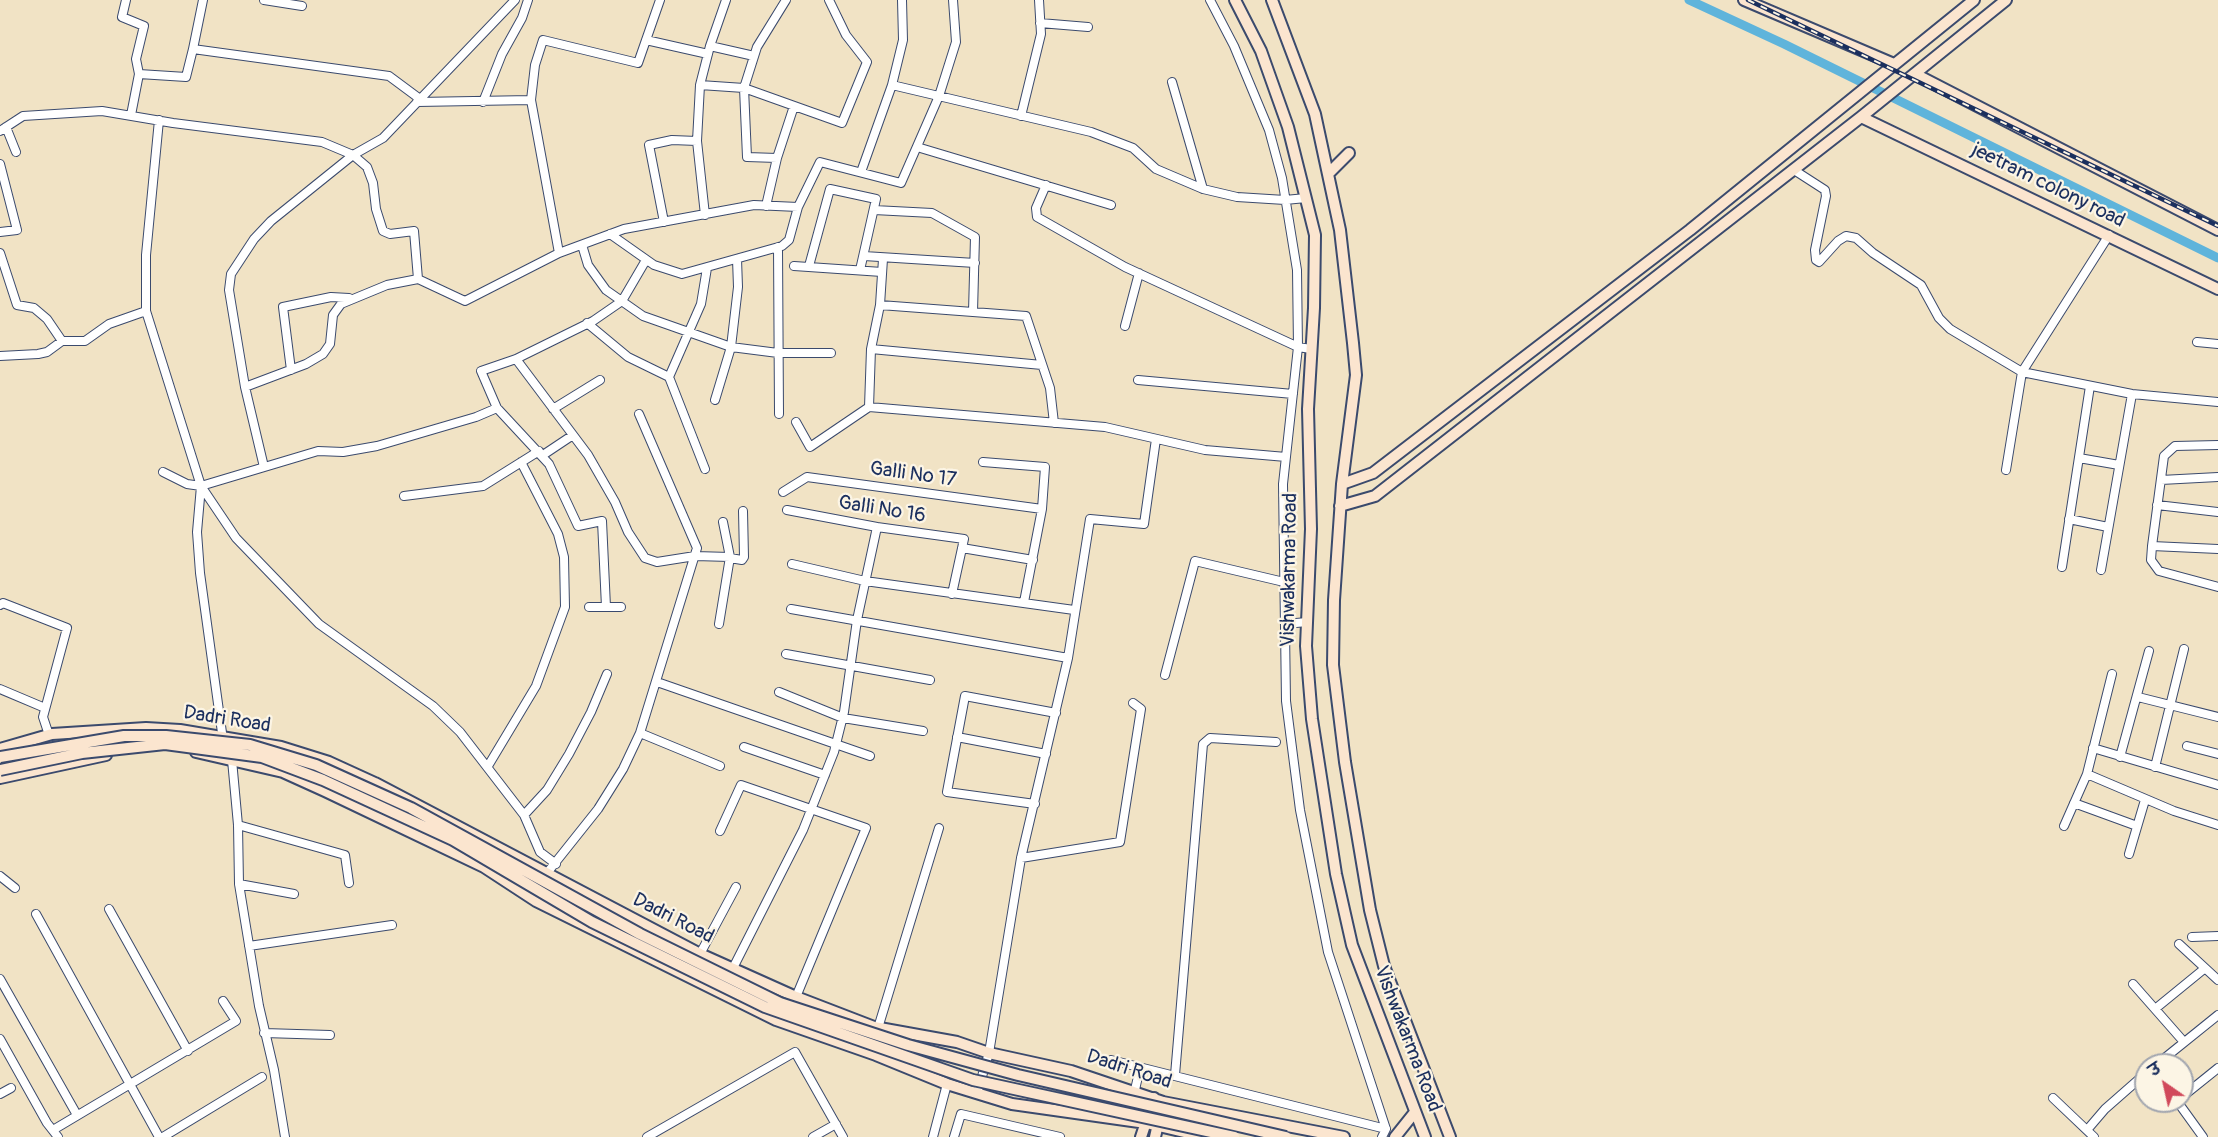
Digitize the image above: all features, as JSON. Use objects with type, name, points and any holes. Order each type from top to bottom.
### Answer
[{"type":"street","points":[[126,0],[122,17],[144,26],[136,59],[140,74],[131,115]]},
{"type":"street","points":[[140,74],[186,77],[203,0]]},
{"type":"street","points":[[264,0],[302,6]]},
{"type":"street","points":[[264,467],[245,387],[229,290],[231,274],[254,239],[271,221],[354,155],[383,138],[515,0]]},
{"type":"street","points":[[483,102],[502,54],[522,18],[528,0]]},
{"type":"street","points":[[559,253],[531,100],[535,65],[543,40],[638,63],[660,0]]},
{"type":"street","points":[[705,215],[697,141],[700,85],[726,0]]},
{"type":"street","points":[[777,159],[747,157],[744,88],[757,47],[786,0]]},
{"type":"street","points":[[700,85],[744,88],[842,123],[867,62],[846,35],[829,0]]},
{"type":"street","points":[[861,172],[892,85],[903,40],[902,0]]},
{"type":"street","points":[[610,234],[646,260],[682,274],[778,247],[789,240],[798,207],[820,162],[901,183],[939,96],[956,42],[953,0]]},
{"type":"street","points":[[1021,116],[1041,34],[1039,0]]},
{"type":"street","points":[[1210,0],[1234,46],[1269,130],[1285,200],[1297,270],[1298,346],[1283,484],[1286,701],[1300,810],[1328,952],[1386,1128],[1382,1137]]},
{"type":"street","name":"Vishwakarma Road","points":[[1235,0],[1261,51],[1288,127],[1315,235],[1308,409],[1311,529],[1305,646],[1312,719],[1336,874],[1352,945],[1425,1137]]},
{"type":"street","name":"Vishwakarma Road","points":[[1272,0],[1316,114],[1340,230],[1356,375],[1340,506],[1334,600],[1333,665],[1352,808],[1370,910],[1384,966],[1450,1137]]},
{"type":"street","points":[[1744,0],[1893,65]]},
{"type":"street","points":[[1342,484],[1373,473],[1690,230],[1974,0]]},
{"type":"street","points":[[1340,506],[1375,496],[1863,116],[2006,0]]},
{"type":"street","points":[[1040,22],[1088,27]]},
{"type":"street","points":[[646,40],[754,57]]},
{"type":"street","points":[[193,49],[389,76],[418,101],[531,100]]},
{"type":"street","points":[[1913,75],[2218,230]]},
{"type":"street","points":[[1172,82],[1203,189]]},
{"type":"street","points":[[892,85],[1091,132],[1133,148],[1156,169],[1203,189],[1237,198],[1285,200],[1306,198]]},
{"type":"street","points":[[766,206],[777,159],[795,106]]},
{"type":"street","points":[[16,152],[3,129],[23,116],[102,111],[322,142],[354,155],[370,173],[376,209],[383,231],[390,234],[414,231],[418,279]]},
{"type":"street","name":"jeetram colony road","points":[[1863,116],[2218,290]]},
{"type":"street","points":[[159,120],[146,255],[146,311],[201,486],[236,538],[319,624],[433,706],[460,732],[524,815],[540,852],[556,864]]},
{"type":"street","points":[[664,222],[649,145],[672,140],[697,141]]},
{"type":"street","points":[[917,147],[1111,205]]},
{"type":"street","points":[[1328,174],[1349,153]]},
{"type":"street","points":[[0,164],[17,230],[0,232]]},
{"type":"street","points":[[1794,170],[1826,190],[1827,196],[1815,250],[1816,260],[1822,260],[1838,241],[1846,236],[1856,238],[1873,253],[1921,285],[1939,318],[1950,329],[2022,372],[2132,394],[2218,402]]},
{"type":"street","points":[[1046,185],[1036,208],[1037,217],[1139,273],[1298,346],[1311,349]]},
{"type":"street","points":[[809,266],[830,189],[876,199],[860,270]]},
{"type":"street","points":[[291,370],[283,307],[331,297],[349,298],[387,285],[418,279],[465,301],[559,253],[610,234],[754,205],[798,207]]},
{"type":"street","points":[[874,210],[932,213],[975,237],[973,312]]},
{"type":"street","points":[[2006,470],[2022,372],[2109,236]]},
{"type":"street","points":[[582,245],[588,265],[606,290],[643,316],[731,347],[778,353],[831,353]]},
{"type":"street","points":[[778,247],[779,414]]},
{"type":"street","points":[[0,253],[17,305],[34,308],[47,318],[62,341]]},
{"type":"street","points":[[864,256],[975,263]]},
{"type":"street","points":[[716,399],[731,347],[738,287],[737,259]]},
{"type":"street","points":[[869,407],[871,349],[880,304],[883,259]]},
{"type":"street","points":[[606,608],[602,521],[578,526],[541,453],[497,408],[481,372],[516,359],[587,323],[622,301],[646,260]]},
{"type":"street","points":[[794,266],[882,272]]},
{"type":"street","points":[[669,377],[701,304],[707,268]]},
{"type":"street","points":[[1125,326],[1139,273]]},
{"type":"street","points":[[0,289],[10,286]]},
{"type":"street","points":[[245,387],[291,370],[326,352],[330,344],[333,315],[349,298]]},
{"type":"street","points":[[880,304],[1026,316],[1050,388],[1054,423]]},
{"type":"street","points":[[0,356],[47,352],[62,341],[85,341],[109,324],[146,311]]},
{"type":"street","points":[[587,323],[628,357],[669,377],[705,470]]},
{"type":"street","points":[[2197,342],[2218,344]]},
{"type":"street","points":[[871,349],[1042,365]]},
{"type":"street","points":[[516,359],[588,455],[615,502],[628,532],[645,558],[657,562],[695,556],[742,560],[744,557],[743,511]]},
{"type":"street","points":[[553,409],[600,380]]},
{"type":"street","points":[[1138,380],[1293,394]]},
{"type":"street","points":[[2062,567],[2090,386]]},
{"type":"street","points":[[2101,570],[2132,394]]},
{"type":"street","points":[[796,422],[810,447],[869,407],[1105,428],[1205,450],[1286,457]]},
{"type":"street","points":[[163,472],[188,484],[201,486],[318,451],[343,452],[377,446],[476,417],[497,408]]},
{"type":"street","points":[[547,873],[598,809],[623,769],[640,733],[697,548],[639,414]]},
{"type":"street","points":[[404,496],[483,486],[521,462],[573,435]]},
{"type":"street","points":[[977,1093],[989,1053],[1021,858],[1068,658],[1090,519],[1144,524],[1156,439]]},
{"type":"street","points":[[2218,445],[2175,446],[2164,456],[2151,560],[2159,571],[2218,586]]},
{"type":"street","points":[[2079,458],[2119,465]]},
{"type":"street","points":[[488,766],[537,686],[565,607],[564,557],[558,534],[521,462]]},
{"type":"street","points":[[983,462],[1045,466],[1042,509],[1024,602]]},
{"type":"street","name":"Galli No 17","points":[[783,492],[807,477],[1042,509]]},
{"type":"street","points":[[2161,480],[2218,477]]},
{"type":"street","points":[[201,486],[197,532],[199,563],[238,825],[239,884],[264,1033],[274,1070],[285,1137]]},
{"type":"street","points":[[2157,505],[2218,512]]},
{"type":"street","name":"Galli No 16","points":[[787,510],[877,527],[964,539],[962,548]]},
{"type":"street","points":[[2069,519],[2108,527]]},
{"type":"street","points":[[719,624],[730,558],[723,522]]},
{"type":"street","points":[[721,992],[812,808],[835,746],[843,718],[857,620],[877,527]]},
{"type":"street","points":[[2152,546],[2218,549]]},
{"type":"street","points":[[952,594],[962,548],[1033,560]]},
{"type":"street","points":[[1165,675],[1195,561],[1284,582]]},
{"type":"street","points":[[792,564],[865,581],[1074,610]]},
{"type":"street","points":[[1,603],[67,628],[43,717],[48,732],[52,734]]},
{"type":"street","points":[[589,607],[621,607]]},
{"type":"street","points":[[791,609],[1068,658]]},
{"type":"street","points":[[1285,624],[1307,622]]},
{"type":"street","points":[[2155,767],[2184,649]]},
{"type":"street","points":[[2120,757],[2149,651]]},
{"type":"street","points":[[786,654],[930,680]]},
{"type":"street","points":[[524,815],[547,790],[569,754],[591,712],[607,674]]},
{"type":"street","points":[[2064,826],[2087,774],[2112,674]]},
{"type":"street","points":[[657,682],[835,746],[870,756]]},
{"type":"street","points":[[0,689],[45,708]]},
{"type":"street","points":[[778,692],[843,718],[923,731]]},
{"type":"street","points":[[1035,804],[947,792],[965,696],[1056,713]]},
{"type":"street","points":[[2138,697],[2218,717]]},
{"type":"street","points":[[1021,858],[1120,842],[1141,709],[1133,703]]},
{"type":"street","name":"Dadri Road","points":[[0,749],[52,734],[146,728],[223,736],[281,747],[329,762],[528,862],[700,954],[796,997],[878,1028],[957,1042],[989,1053],[1071,1071],[1134,1094],[1158,1100],[1319,1134],[1344,1137]]},
{"type":"street","points":[[640,733],[720,766]]},
{"type":"street","points":[[0,757],[123,736],[166,736],[250,745],[316,765],[411,808],[640,934],[780,1003],[908,1045],[1007,1072],[1286,1137]]},
{"type":"street","points":[[957,737],[1046,754]]},
{"type":"street","points":[[1175,1075],[1203,744],[1210,738],[1276,742]]},
{"type":"street","points":[[0,770],[82,753],[165,744],[262,757],[322,780],[453,840],[592,921],[765,1007],[973,1080],[1234,1137]]},
{"type":"street","points":[[2187,746],[2218,754]]},
{"type":"street","points":[[744,747],[825,775]]},
{"type":"street","points":[[2093,748],[2218,785]]},
{"type":"street","name":"Dadri Road","points":[[0,778],[104,755],[183,749],[283,772],[484,867],[514,887],[634,952],[776,1020],[876,1055],[947,1084],[1011,1104],[1158,1125],[1206,1137]]},
{"type":"street","points":[[2087,774],[2145,800],[2218,825]]},
{"type":"street","points":[[720,831],[741,784],[866,828],[796,997]]},
{"type":"street","points":[[2129,854],[2145,800]]},
{"type":"street","points":[[2074,803],[2137,826]]},
{"type":"street","points":[[238,825],[345,855],[349,883]]},
{"type":"street","points":[[878,1028],[939,828]]},
{"type":"street","points":[[514,887],[528,862]]},
{"type":"street","points":[[0,876],[15,888]]},
{"type":"street","points":[[239,884],[294,894]]},
{"type":"street","points":[[700,954],[736,887]]},
{"type":"street","points":[[109,909],[188,1051]]},
{"type":"street","points":[[36,914],[161,1137],[262,1077]]},
{"type":"street","points":[[249,946],[392,925]]},
{"type":"street","points":[[2192,937],[2218,936]]},
{"type":"street","points":[[2179,944],[2218,980]]},
{"type":"street","points":[[2155,1009],[2204,969]]},
{"type":"street","points":[[0,979],[77,1116]]},
{"type":"street","points":[[2133,984],[2184,1042]]},
{"type":"street","points":[[52,1130],[236,1022],[223,1001]]},
{"type":"street","points":[[2171,1053],[2218,1015]]},
{"type":"street","points":[[264,1033],[330,1035]]},
{"type":"street","points":[[0,1039],[58,1137]]},
{"type":"street","points":[[647,1137],[795,1052],[843,1137]]},
{"type":"street","points":[[1112,1060],[1386,1128]]},
{"type":"street","points":[[1134,1094],[1140,1068]]},
{"type":"street","points":[[2194,1087],[2218,1068]]},
{"type":"street","points":[[933,1137],[947,1084]]},
{"type":"street","points":[[2087,1130],[2105,1108],[2134,1084]]},
{"type":"street","points":[[0,1094],[12,1088]]},
{"type":"street","points":[[2053,1098],[2094,1137]]},
{"type":"street","points":[[1141,1137],[1158,1100]]},
{"type":"street","points":[[1155,1137],[1158,1125],[1158,1100]]},
{"type":"street","points":[[1395,1137],[1415,1112]]},
{"type":"street","points":[[2186,1113],[2203,1137]]},
{"type":"street","points":[[954,1137],[961,1114],[1060,1137]]},
{"type":"street","points":[[813,1137],[836,1124]]},
{"type":"waterway","points":[[1689,0],[1784,44],[2218,258]]},
{"type":"railway","points":[[1748,0],[2218,226]]}]
